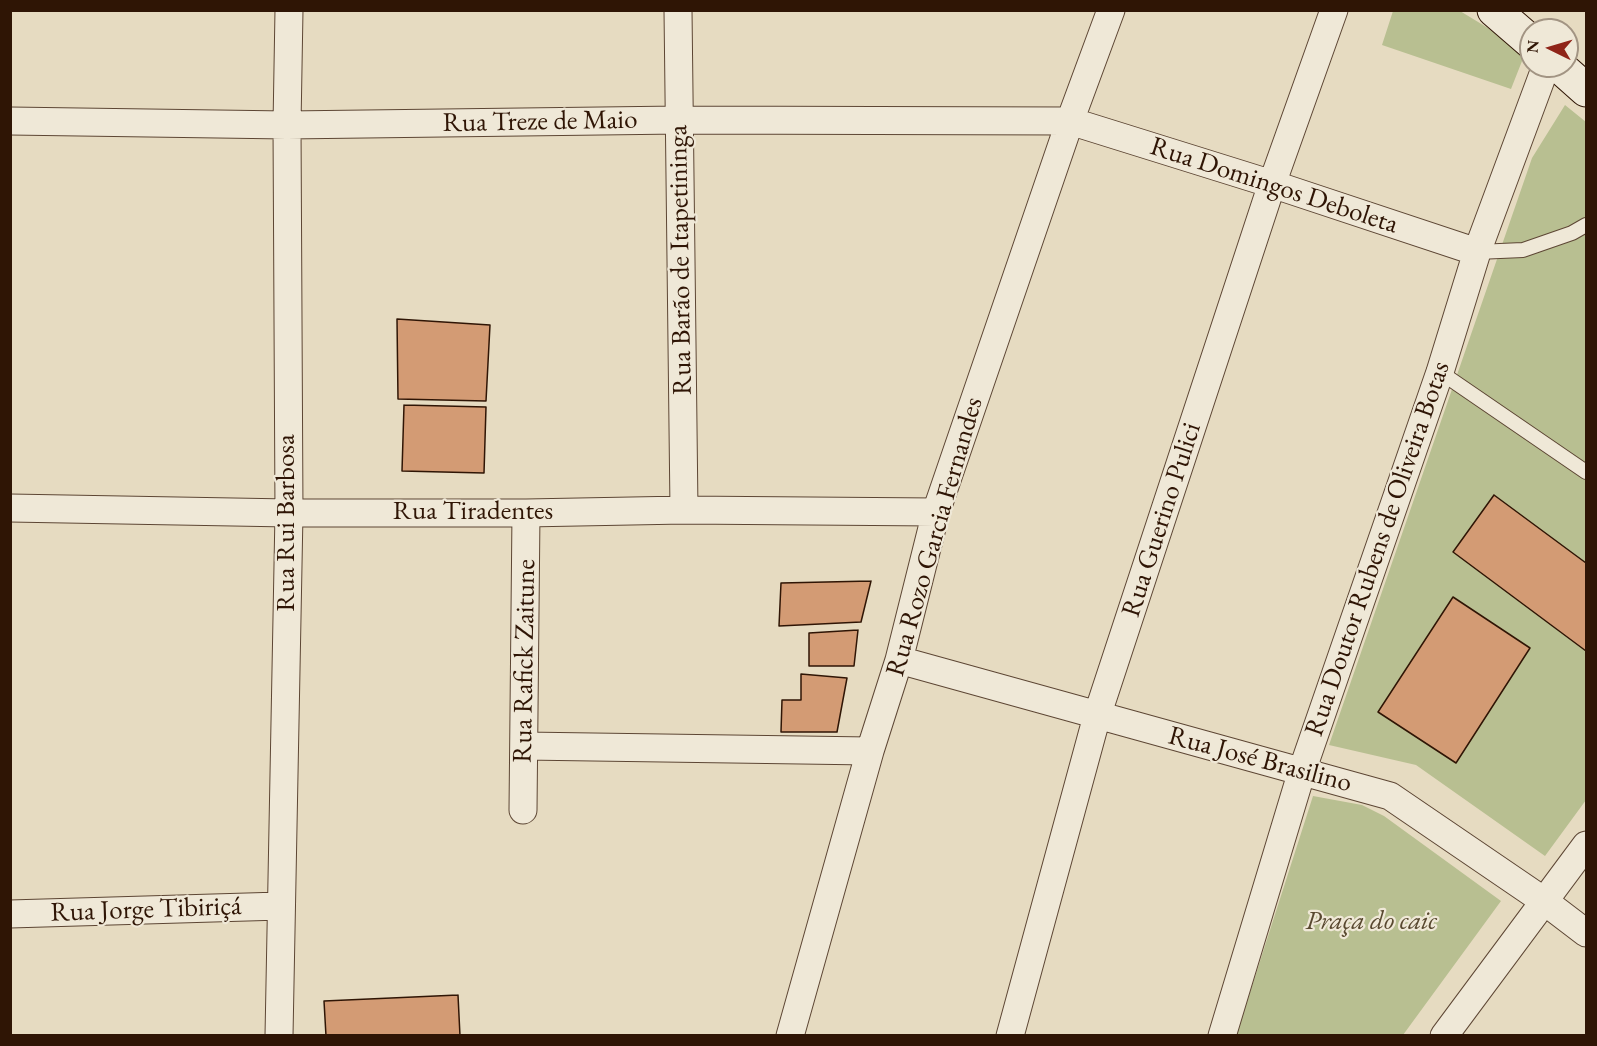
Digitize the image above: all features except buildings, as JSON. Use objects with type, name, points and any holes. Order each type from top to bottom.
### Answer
[{"type":"main road","points":[[1494,10],[1519,32]]},
{"type":"main road","points":[[1573,78],[1587,90]]},
{"type":"street","name":"Rua Rui Barbosa","points":[[279,1035],[289,513],[287,124],[289,10]]},
{"type":"street","name":"Rua Barão de Itapetininga","points":[[678,10],[684,510]]},
{"type":"street","name":"Rua Rozo Garcia Fernandes","points":[[790,1035],[870,751],[899,660],[936,512],[1070,121],[1111,10]]},
{"type":"street","name":"Rua Guerino Pulici","points":[[1010,1035],[1097,716],[1272,184],[1334,10]]},
{"type":"street","name":"Rua Doutor Rubens de Oliveira Botas","points":[[1222,1035],[1302,771],[1440,372],[1477,252],[1542,78]]},
{"type":"street","name":"Rua Treze de Maio","points":[[10,121],[287,124],[679,120],[1070,121]]},
{"type":"street","name":"Rua Domingos Deboleta","points":[[1070,121],[1272,184],[1477,252]]},
{"type":"street","name":"Rua Tiradentes","points":[[10,508],[289,513],[684,510],[936,512]]},
{"type":"street","name":"Rua Rafick Zaitune","points":[[523,810],[526,513]]},
{"type":"street","name":"Rua José Brasilino","points":[[899,660],[1390,796],[1587,933]]},
{"type":"street","points":[[524,746],[870,751]]},
{"type":"street","points":[[1444,1035],[1587,845]]},
{"type":"street","name":"Rua Jorge Tibiriçá","points":[[10,914],[281,906]]},
{"type":"lane","points":[[1477,252],[1523,250],[1572,233],[1587,225]]},
{"type":"lane","points":[[1440,372],[1587,471]]},
{"type":"green space","points":[[1393,11],[1460,11],[1488,28],[1519,52],[1519,69],[1511,89],[1382,45]]},
{"type":"green space","points":[[1565,105],[1586,122],[1586,800],[1545,856],[1416,765],[1329,745],[1532,158]]},
{"type":"green space","name":"Praça do caic","points":[[1313,796],[1362,805],[1384,816],[1501,901],[1403,1035],[1236,1036]]}]
